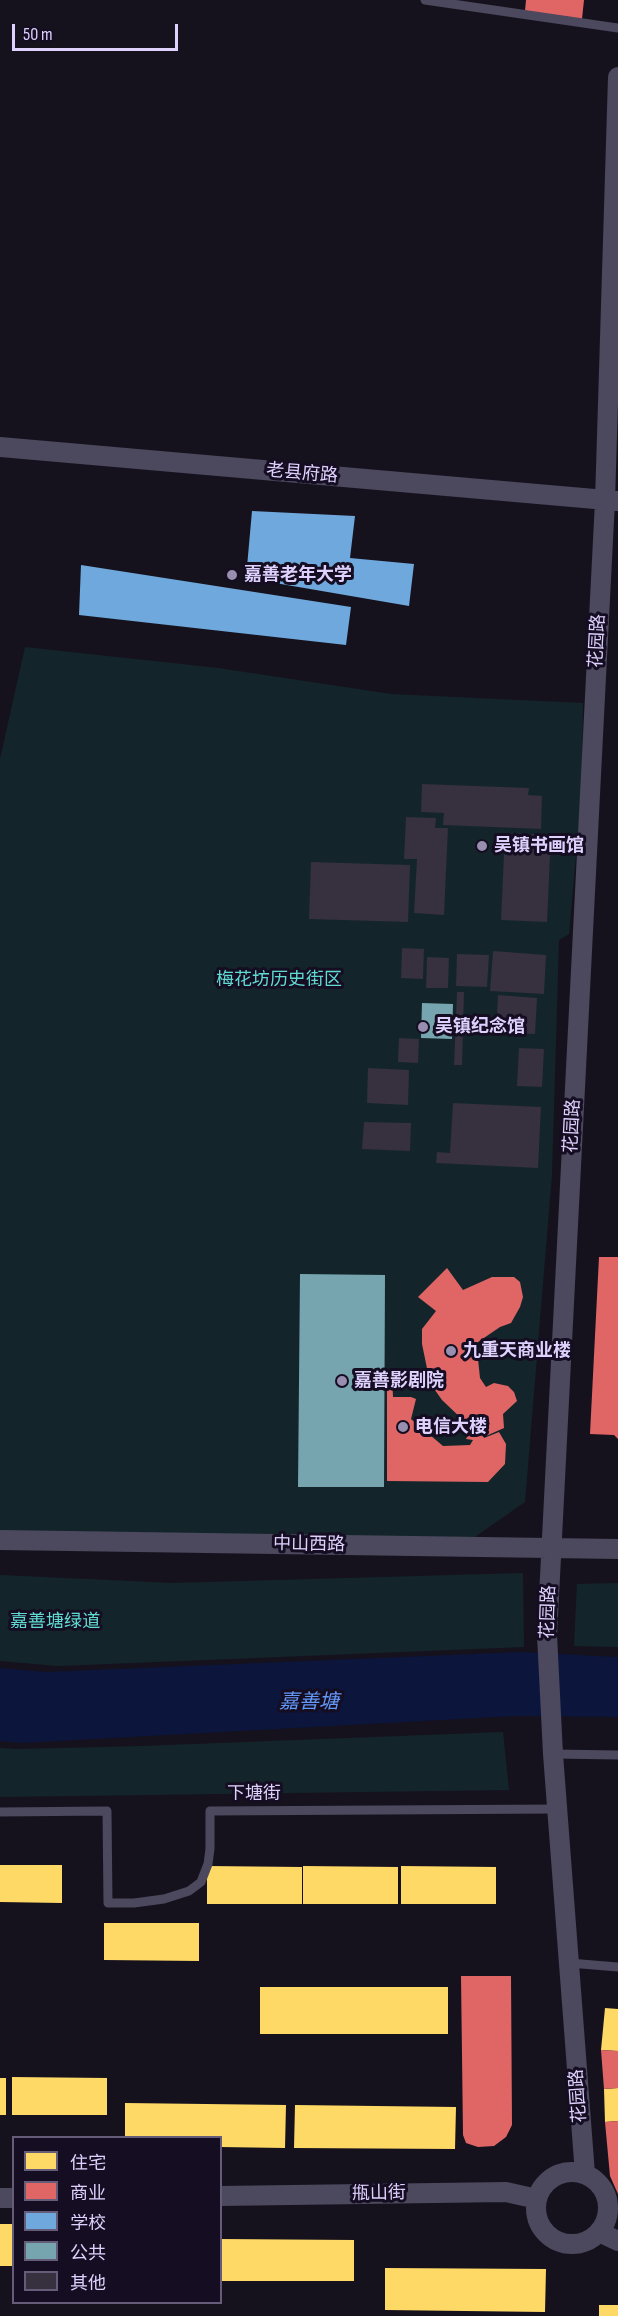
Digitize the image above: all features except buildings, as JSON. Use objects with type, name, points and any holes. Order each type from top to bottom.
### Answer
[{"type":"street","name":"花园路","points":[[585,2174],[547,1635],[611,501],[618,77]]},
{"type":"street","name":"老县府路","points":[[0,447],[611,501]]},
{"type":"street","name":"中山西路","points":[[0,1540],[551,1549],[618,1548]]},
{"type":"street","points":[[573,2172],[585,2174],[603,2188],[608,2199],[609,2211],[606,2222],[599,2232],[590,2239],[567,2244],[546,2233],[539,2223],[536,2212],[537,2199],[542,2188],[550,2179],[573,2172]]},
{"type":"street","name":"甁山街","points":[[222,2196],[506,2192],[537,2199]]},
{"type":"street","points":[[599,2232],[618,2241]]},
{"type":"lane","points":[[425,0],[618,28]]},
{"type":"lane","points":[[554,1754],[618,1755]]},
{"type":"lane","name":"下塘街","points":[[0,1812],[107,1811],[108,1903],[134,1904],[164,1899],[189,1891],[201,1882],[208,1864],[210,1850],[210,1811],[559,1809]]},
{"type":"lane","points":[[569,1963],[618,1967]]},
{"type":"green space","name":"梅花坊历史街区","points":[[25,647],[218,668],[391,694],[583,703],[582,788],[569,934],[559,940],[552,1174],[525,1502],[472,1539],[0,1533],[0,759]]},
{"type":"green space","name":"嘉善塘绿道","points":[[523,1573],[524,1647],[58,1666],[0,1661],[0,1575],[173,1583]]},
{"type":"green space","points":[[618,1583],[618,1647],[574,1646],[577,1584]]},
{"type":"green space","points":[[503,1732],[509,1790],[0,1797],[0,1748],[142,1746]]},
{"type":"water","name":"嘉善塘","points":[[521,1652],[618,1657],[618,1717],[515,1716],[21,1743],[0,1741],[0,1668],[46,1672]]},
{"type":"place","name":"嘉善老年大学","points":[[232,575]]},
{"type":"place","name":"吴镇书画馆","points":[[482,846]]},
{"type":"place","name":"吴镇纪念馆","points":[[423,1027]]},
{"type":"place","name":"九重天商业楼","points":[[451,1351]]},
{"type":"place","name":"嘉善影剧院","points":[[342,1381]]},
{"type":"place","name":"电信大楼","points":[[403,1427]]}]
